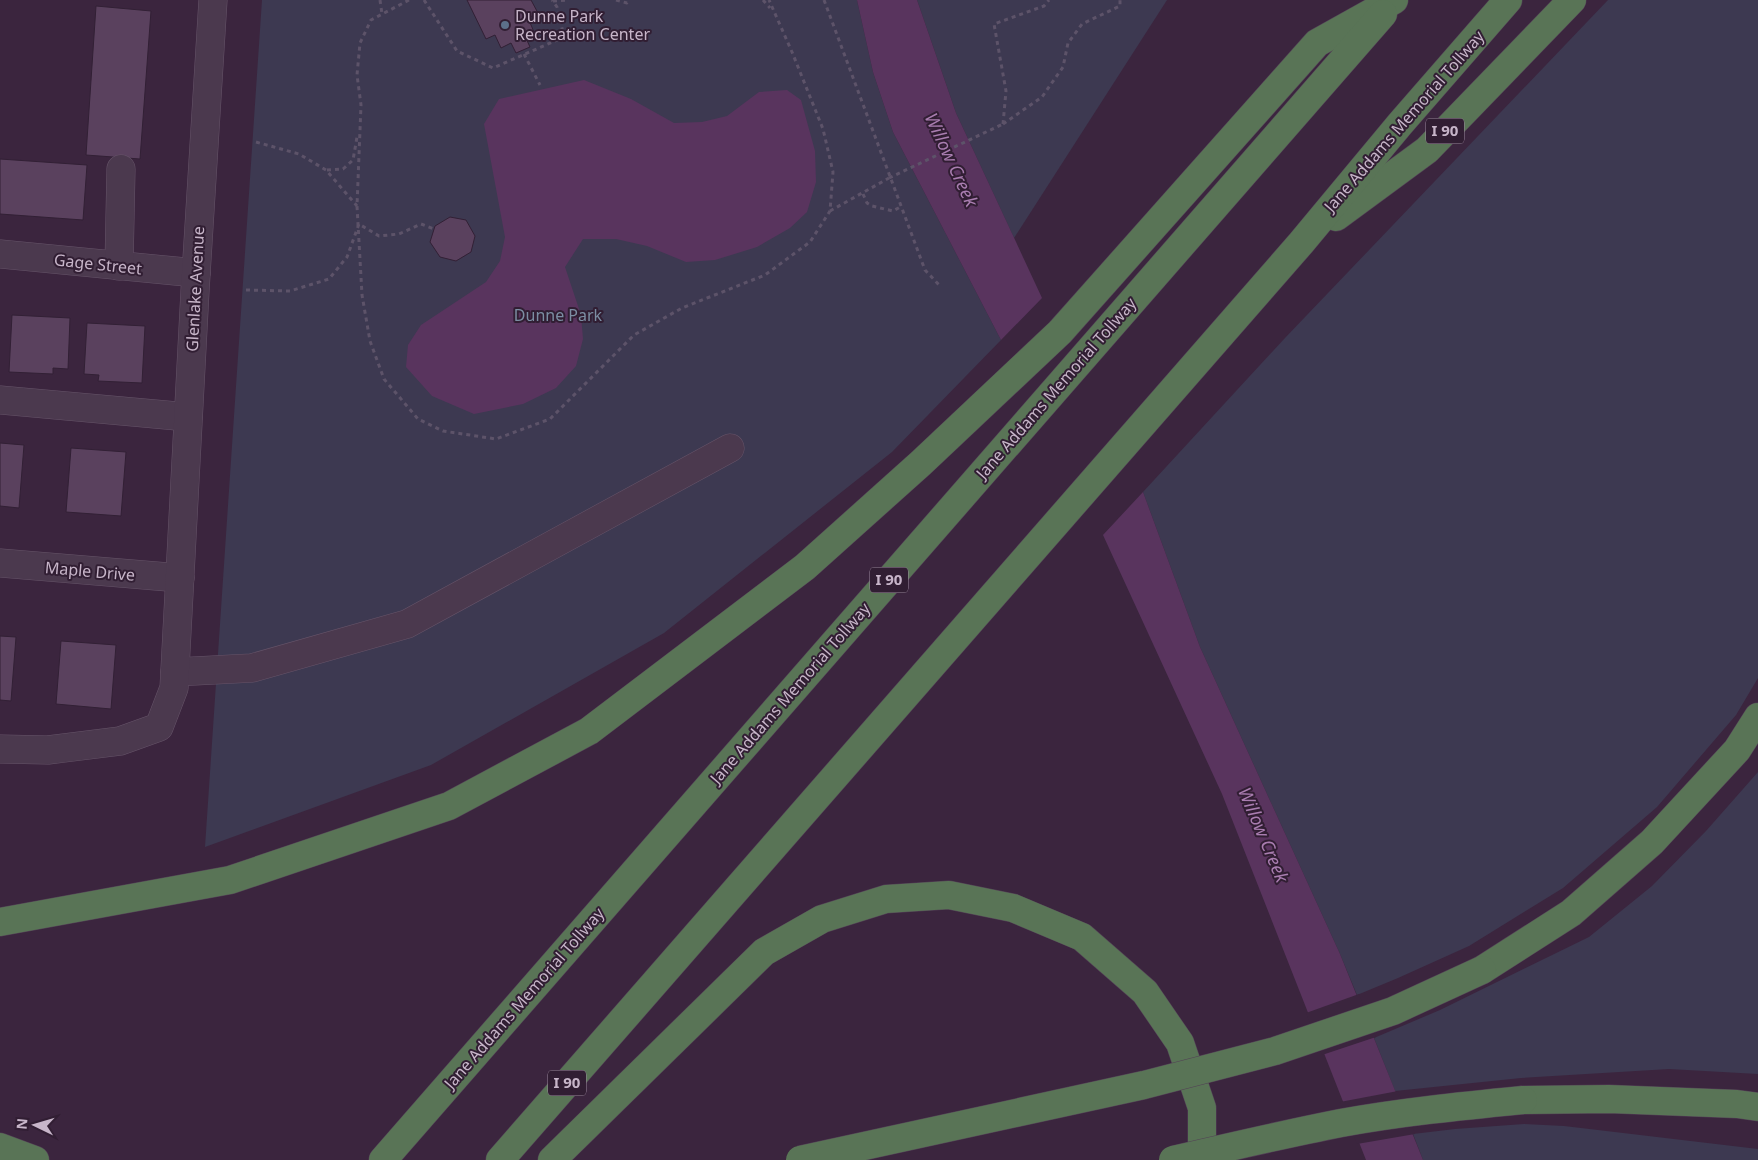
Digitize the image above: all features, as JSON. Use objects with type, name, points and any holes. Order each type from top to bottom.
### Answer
[{"type":"highway","name":"Jane Addams Memorial Tollway","points":[[383,1160],[1394,0]]},
{"type":"highway","points":[[0,922],[230,880],[449,806],[589,731],[805,567],[921,463],[1060,332],[1317,43],[1394,0]]},
{"type":"highway","name":"Jane Addams Memorial Tollway","points":[[500,1160],[1300,243],[1508,0]]},
{"type":"highway","name":"Jane Addams Memorial Tollway","points":[[1300,243],[1427,150],[1572,0]]},
{"type":"highway","points":[[800,1160],[1144,1085],[1275,1051],[1394,1011],[1482,970],[1571,913],[1652,842],[1737,750],[1758,717]]},
{"type":"highway","points":[[552,1160],[764,952],[822,919],[886,899],[949,895],[1013,908],[1082,937],[1145,992],[1180,1043],[1202,1108],[1202,1160]]},
{"type":"highway","points":[[1173,1160],[1279,1135],[1343,1123],[1440,1108],[1523,1100],[1609,1099],[1737,1104],[1758,1107]]},
{"type":"highway","points":[[0,1147],[35,1160]]},
{"type":"street","name":"Glenlake Avenue","points":[[0,750],[48,750],[120,741],[159,727],[174,688],[196,273],[213,0]]},
{"type":"street","points":[[119,266],[121,169]]},
{"type":"street","name":"Gage Street","points":[[0,254],[196,273]]},
{"type":"street","points":[[0,400],[188,417]]},
{"type":"street","points":[[175,672],[252,668],[407,624],[730,448]]},
{"type":"street","name":"Maple Drive","points":[[0,563],[180,578]]},
{"type":"path","points":[[380,0],[382,14]]},
{"type":"path","points":[[409,0],[371,20],[360,44],[357,75],[361,105],[357,206],[362,295],[370,341],[384,379],[418,419],[442,431],[496,439],[550,419],[634,334],[682,308],[765,275],[810,242],[830,211],[833,172],[823,129],[769,0]]},
{"type":"path","points":[[424,0],[457,51],[494,68],[564,37],[557,7],[553,0],[567,0]]},
{"type":"path","points":[[616,0],[627,3],[630,0]]},
{"type":"path","points":[[763,0],[773,10]]},
{"type":"path","points":[[824,0],[925,270],[941,287]]},
{"type":"path","points":[[1003,124],[1006,91],[994,24],[1044,6],[1049,0]]},
{"type":"path","points":[[830,211],[889,178],[1003,124],[1042,97],[1063,67],[1068,42],[1082,24],[1120,6],[1120,0]]},
{"type":"path","points":[[524,54],[540,85]]},
{"type":"path","points":[[326,170],[343,169],[353,160],[359,126]]},
{"type":"path","points":[[256,142],[298,154],[326,170],[357,206]]},
{"type":"path","points":[[863,194],[866,203],[872,206],[893,211],[902,206]]},
{"type":"path","points":[[358,224],[379,236],[399,234],[421,224],[434,229]]},
{"type":"path","points":[[246,290],[290,291],[329,279],[347,257],[358,224]]},
{"type":"green space","name":"Dunne Park","points":[[262,0],[857,0],[873,72],[893,132],[1001,340],[892,452],[664,633],[431,765],[205,847]]},
{"type":"green space","points":[[917,0],[1167,0],[1014,238],[956,113]]},
{"type":"green space","points":[[1608,0],[1758,0],[1758,678],[1736,715],[1657,807],[1563,888],[1469,946],[1357,995],[1200,647],[1143,492],[1285,338]]},
{"type":"green space","points":[[1758,772],[1758,1074],[1669,1069],[1521,1078],[1395,1091],[1374,1038],[1440,1010],[1589,937],[1652,886],[1706,831]]},
{"type":"green space","points":[[1524,1124],[1564,1126],[1758,1149],[1758,1160],[1423,1160],[1413,1134]]},
{"type":"water","name":"Willow Creek","points":[[857,0],[917,0],[956,113],[1042,298],[1001,340],[893,132],[873,72]]},
{"type":"water","points":[[584,80],[631,99],[674,123],[702,122],[727,116],[759,92],[787,90],[801,100],[815,151],[816,182],[807,212],[790,228],[757,247],[715,260],[686,262],[647,246],[616,239],[583,239],[565,267],[581,315],[583,339],[576,366],[556,388],[523,404],[474,414],[432,396],[406,367],[408,345],[421,325],[486,282],[500,261],[505,237],[484,124],[499,99]]},
{"type":"water","name":"Willow Creek","points":[[1143,492],[1200,647],[1340,954],[1423,1160],[1366,1160],[1222,794],[1103,535]]},
{"type":"pier","points":[[1359,994],[1376,1037],[1322,1055],[1306,1013]]},
{"type":"pier","points":[[1398,1091],[1415,1134],[1357,1144],[1340,1102]]},
{"type":"building","name":"Dunne Park Recreation Center","points":[[467,0],[531,0],[538,13],[528,18],[534,32],[525,36],[530,47],[516,53],[511,43],[501,48],[495,35],[486,39]]},
{"type":"building","points":[[96,6],[151,11],[140,159],[86,155]]},
{"type":"building","points":[[0,159],[87,165],[83,220],[0,214]]},
{"type":"building","points":[[450,217],[466,220],[475,236],[471,252],[456,261],[440,257],[430,242],[435,226]]},
{"type":"building","points":[[12,315],[70,318],[68,369],[53,368],[53,374],[9,372]]},
{"type":"building","points":[[87,323],[145,326],[142,383],[98,381],[99,375],[84,374]]},
{"type":"building","points":[[0,443],[24,445],[19,508],[0,506]]},
{"type":"building","points":[[71,448],[126,452],[121,516],[66,512]]},
{"type":"building","points":[[0,636],[16,637],[11,701],[0,700]]},
{"type":"building","points":[[61,641],[116,645],[111,709],[56,704]]},
{"type":"place","name":"Dunne Park Recreation Center","points":[[505,25]]}]
